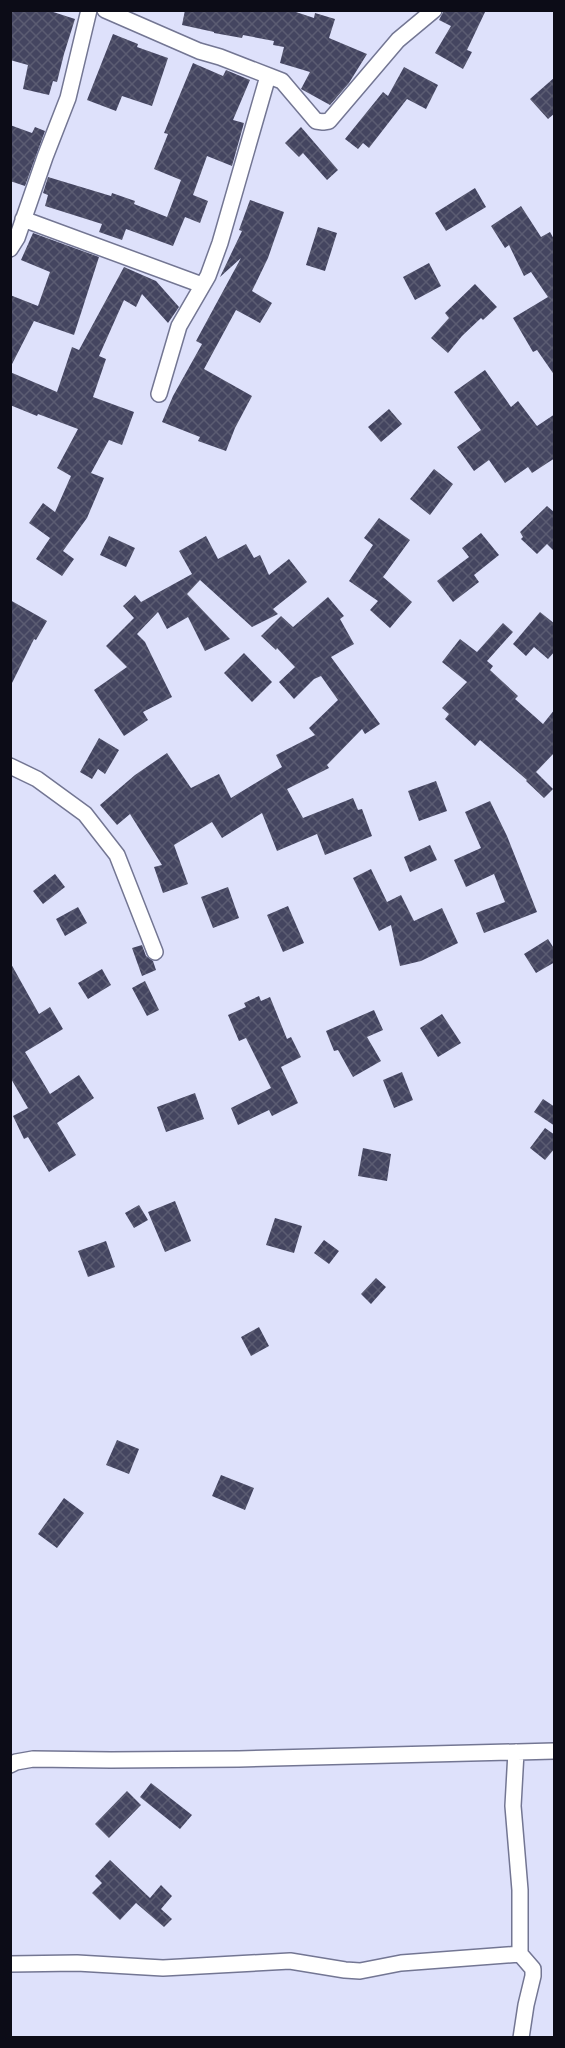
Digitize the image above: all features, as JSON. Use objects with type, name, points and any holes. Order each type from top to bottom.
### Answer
[{"type":"street","points":[[10,249],[68,98],[89,10]]},
{"type":"street","points":[[105,10],[199,51],[282,81],[316,121],[323,122],[329,120],[399,40],[434,10]]},
{"type":"street","points":[[159,394],[179,326],[208,276],[233,202],[268,76]]},
{"type":"street","points":[[23,219],[202,285]]},
{"type":"street","points":[[10,766],[37,779],[85,814],[117,855],[155,952]]},
{"type":"street","points":[[10,1765],[33,1759],[239,1760],[555,1751]]},
{"type":"street","points":[[516,1752],[513,1806],[520,1890],[520,1954],[532,1969],[533,1976],[521,2037]]},
{"type":"street","points":[[10,1964],[77,1963],[163,1968],[290,1960],[360,1971],[401,1963],[520,1954]]},
{"type":"building","points":[[10,10],[47,10],[75,19],[57,82],[53,81],[49,95],[23,89],[28,65],[10,60]]},
{"type":"building","points":[[185,10],[290,10],[314,18],[315,13],[335,19],[329,38],[367,54],[349,83],[330,105],[301,89],[310,72],[280,63],[284,47],[273,45],[274,41],[243,35],[242,38],[182,25]]},
{"type":"building","points":[[444,10],[486,10],[467,50],[472,52],[463,69],[435,53],[451,26],[439,20]]},
{"type":"building","points":[[113,34],[138,44],[137,47],[168,58],[152,106],[122,96],[116,111],[87,100]]},
{"type":"building","points":[[193,63],[223,76],[226,70],[250,80],[233,120],[244,123],[232,166],[207,156],[193,195],[208,201],[200,223],[185,217],[173,246],[126,229],[122,240],[99,232],[102,224],[45,206],[48,195],[43,193],[48,177],[111,196],[112,193],[135,201],[134,204],[167,217],[181,180],[154,169],[168,134],[164,133]]},
{"type":"building","points":[[404,67],[438,85],[426,109],[407,99],[369,148],[363,143],[358,149],[345,139],[383,92],[388,96]]},
{"type":"building","points":[[555,77],[555,113],[548,119],[530,99]]},
{"type":"building","points":[[10,125],[32,133],[35,127],[45,131],[25,186],[10,181]]},
{"type":"building","points":[[301,127],[338,170],[327,180],[303,153],[299,157],[285,143]]},
{"type":"building","points":[[475,188],[486,207],[446,231],[435,213]]},
{"type":"building","points":[[250,200],[284,212],[268,258],[252,291],[272,303],[260,323],[236,310],[204,369],[252,396],[226,451],[198,441],[200,437],[162,422],[173,396],[202,344],[196,341],[241,258],[220,277],[242,231],[239,230]]},
{"type":"building","points":[[521,206],[541,237],[550,232],[555,241],[555,376],[537,350],[533,352],[513,318],[548,297],[531,272],[524,276],[509,245],[505,248],[491,226]]},
{"type":"building","points":[[318,227],[337,233],[325,271],[306,265]]},
{"type":"building","points":[[33,233],[99,257],[74,335],[34,321],[10,368],[10,295],[38,306],[50,272],[21,260]]},
{"type":"building","points":[[429,263],[441,286],[415,300],[403,277]]},
{"type":"building","points":[[124,267],[156,281],[179,307],[168,323],[142,294],[136,307],[124,300],[99,356],[106,359],[93,397],[134,412],[122,445],[109,440],[91,473],[104,478],[87,518],[63,551],[74,559],[62,576],[36,559],[50,538],[29,523],[43,503],[55,512],[71,476],[57,468],[78,429],[10,405],[10,372],[57,392],[72,347],[79,350]]},
{"type":"building","points":[[475,284],[497,307],[483,320],[481,318],[448,353],[431,338],[449,318],[445,313]]},
{"type":"building","points":[[485,370],[511,407],[518,401],[537,426],[555,414],[555,458],[532,473],[528,467],[505,483],[489,460],[474,471],[457,447],[481,430],[454,392]]},
{"type":"building","points":[[389,409],[402,424],[381,442],[368,427]]},
{"type":"building","points":[[434,469],[453,484],[430,515],[410,499]]},
{"type":"building","points":[[547,506],[555,513],[555,552],[547,544],[537,554],[521,539],[523,537],[520,532]]},
{"type":"building","points":[[379,518],[410,540],[383,577],[412,602],[390,628],[370,610],[378,601],[349,581],[373,545],[364,538]]},
{"type":"building","points":[[481,533],[499,555],[474,575],[479,582],[453,602],[437,581],[469,557],[462,548]]},
{"type":"building","points":[[109,536],[135,548],[126,567],[100,555]]},
{"type":"building","points":[[206,536],[218,559],[246,544],[254,558],[260,555],[269,575],[289,559],[307,582],[273,609],[278,614],[252,627],[200,580],[187,594],[230,639],[205,651],[188,617],[167,629],[158,612],[137,634],[145,642],[172,697],[143,712],[148,720],[124,736],[94,690],[127,667],[106,646],[134,618],[123,606],[135,595],[141,602],[192,574],[179,551]]},
{"type":"building","points":[[328,597],[344,616],[340,619],[354,644],[331,657],[380,724],[365,734],[362,729],[327,765],[329,768],[287,789],[303,818],[353,798],[358,810],[362,809],[372,836],[325,855],[317,834],[277,851],[262,813],[222,838],[212,822],[174,845],[188,884],[163,893],[154,867],[162,865],[130,814],[117,825],[100,805],[135,775],[167,753],[191,788],[219,774],[231,798],[282,767],[276,755],[315,735],[309,728],[338,700],[321,676],[314,679],[294,699],[279,682],[295,667],[277,648],[276,650],[261,636],[281,616],[293,627]]},
{"type":"building","points":[[10,600],[47,621],[36,640],[34,639],[10,687]]},
{"type":"building","points":[[540,612],[555,624],[555,651],[548,659],[534,647],[526,656],[513,644]]},
{"type":"building","points":[[503,623],[513,632],[487,661],[493,666],[490,670],[518,696],[515,699],[543,724],[555,709],[555,752],[536,772],[553,789],[544,798],[527,780],[480,740],[475,746],[445,719],[449,714],[442,708],[467,682],[442,662],[460,639],[477,652]]},
{"type":"building","points":[[244,653],[272,682],[252,702],[224,673]]},
{"type":"building","points":[[99,738],[119,750],[105,774],[98,769],[92,779],[80,772]]},
{"type":"building","points":[[436,781],[447,811],[419,821],[408,791]]},
{"type":"building","points":[[490,801],[507,836],[537,912],[484,933],[476,913],[505,902],[494,874],[466,887],[454,860],[481,848],[465,812]]},
{"type":"building","points":[[430,845],[437,860],[410,872],[404,857]]},
{"type":"building","points":[[371,869],[387,902],[401,895],[414,921],[442,908],[458,943],[421,961],[400,966],[391,925],[379,931],[353,878]]},
{"type":"building","points":[[55,874],[65,887],[43,904],[33,891]]},
{"type":"building","points":[[228,887],[239,918],[213,928],[201,897]]},
{"type":"building","points":[[288,906],[304,943],[283,952],[267,915]]},
{"type":"building","points":[[78,907],[87,923],[65,936],[56,919]]},
{"type":"building","points":[[548,939],[555,950],[555,962],[536,973],[524,954]]},
{"type":"building","points":[[142,945],[146,956],[153,961],[156,970],[142,976],[132,948]]},
{"type":"building","points":[[10,962],[39,1014],[50,1007],[63,1029],[25,1052],[50,1094],[79,1075],[94,1098],[57,1123],[76,1155],[49,1172],[28,1137],[24,1139],[13,1116],[28,1108],[10,1077]]},
{"type":"building","points":[[102,969],[111,985],[88,999],[78,983]]},
{"type":"building","points":[[145,981],[159,1010],[147,1016],[132,988]]},
{"type":"building","points":[[259,996],[261,1001],[270,997],[287,1039],[291,1037],[301,1057],[281,1067],[298,1103],[272,1116],[269,1110],[238,1125],[231,1108],[271,1088],[246,1038],[239,1041],[228,1015],[246,1007],[244,1003]]},
{"type":"building","points":[[374,1010],[383,1030],[367,1037],[381,1061],[353,1077],[338,1050],[334,1051],[326,1031]]},
{"type":"building","points":[[442,1014],[461,1043],[438,1057],[420,1028]]},
{"type":"building","points":[[402,1072],[413,1100],[394,1108],[383,1080]]},
{"type":"building","points":[[195,1093],[204,1119],[166,1132],[157,1107]]},
{"type":"building","points":[[543,1099],[555,1107],[555,1126],[534,1112]]},
{"type":"building","points":[[545,1128],[555,1135],[555,1148],[545,1160],[530,1148]]},
{"type":"building","points":[[363,1148],[391,1154],[387,1181],[358,1176]]},
{"type":"building","points":[[175,1201],[191,1241],[165,1252],[148,1212]]},
{"type":"building","points":[[139,1205],[148,1220],[134,1228],[125,1213]]},
{"type":"building","points":[[275,1218],[302,1226],[294,1253],[266,1245]]},
{"type":"building","points":[[324,1240],[339,1251],[329,1264],[314,1253]]},
{"type":"building","points":[[106,1241],[115,1267],[88,1277],[78,1251]]},
{"type":"building","points":[[376,1278],[386,1287],[371,1304],[361,1294]]},
{"type":"building","points":[[259,1327],[269,1346],[251,1356],[241,1337]]},
{"type":"building","points":[[117,1440],[139,1449],[129,1474],[106,1465]]},
{"type":"building","points":[[221,1475],[254,1488],[245,1510],[212,1496]]},
{"type":"building","points":[[64,1498],[84,1513],[57,1548],[38,1534]]},
{"type":"building","points":[[151,1783],[192,1815],[180,1829],[140,1797]]},
{"type":"building","points":[[127,1791],[141,1805],[109,1838],[95,1824]]},
{"type":"building","points":[[110,1860],[150,1898],[161,1885],[172,1896],[161,1909],[172,1919],[164,1927],[136,1903],[120,1920],[92,1893],[102,1883],[95,1876]]}]
